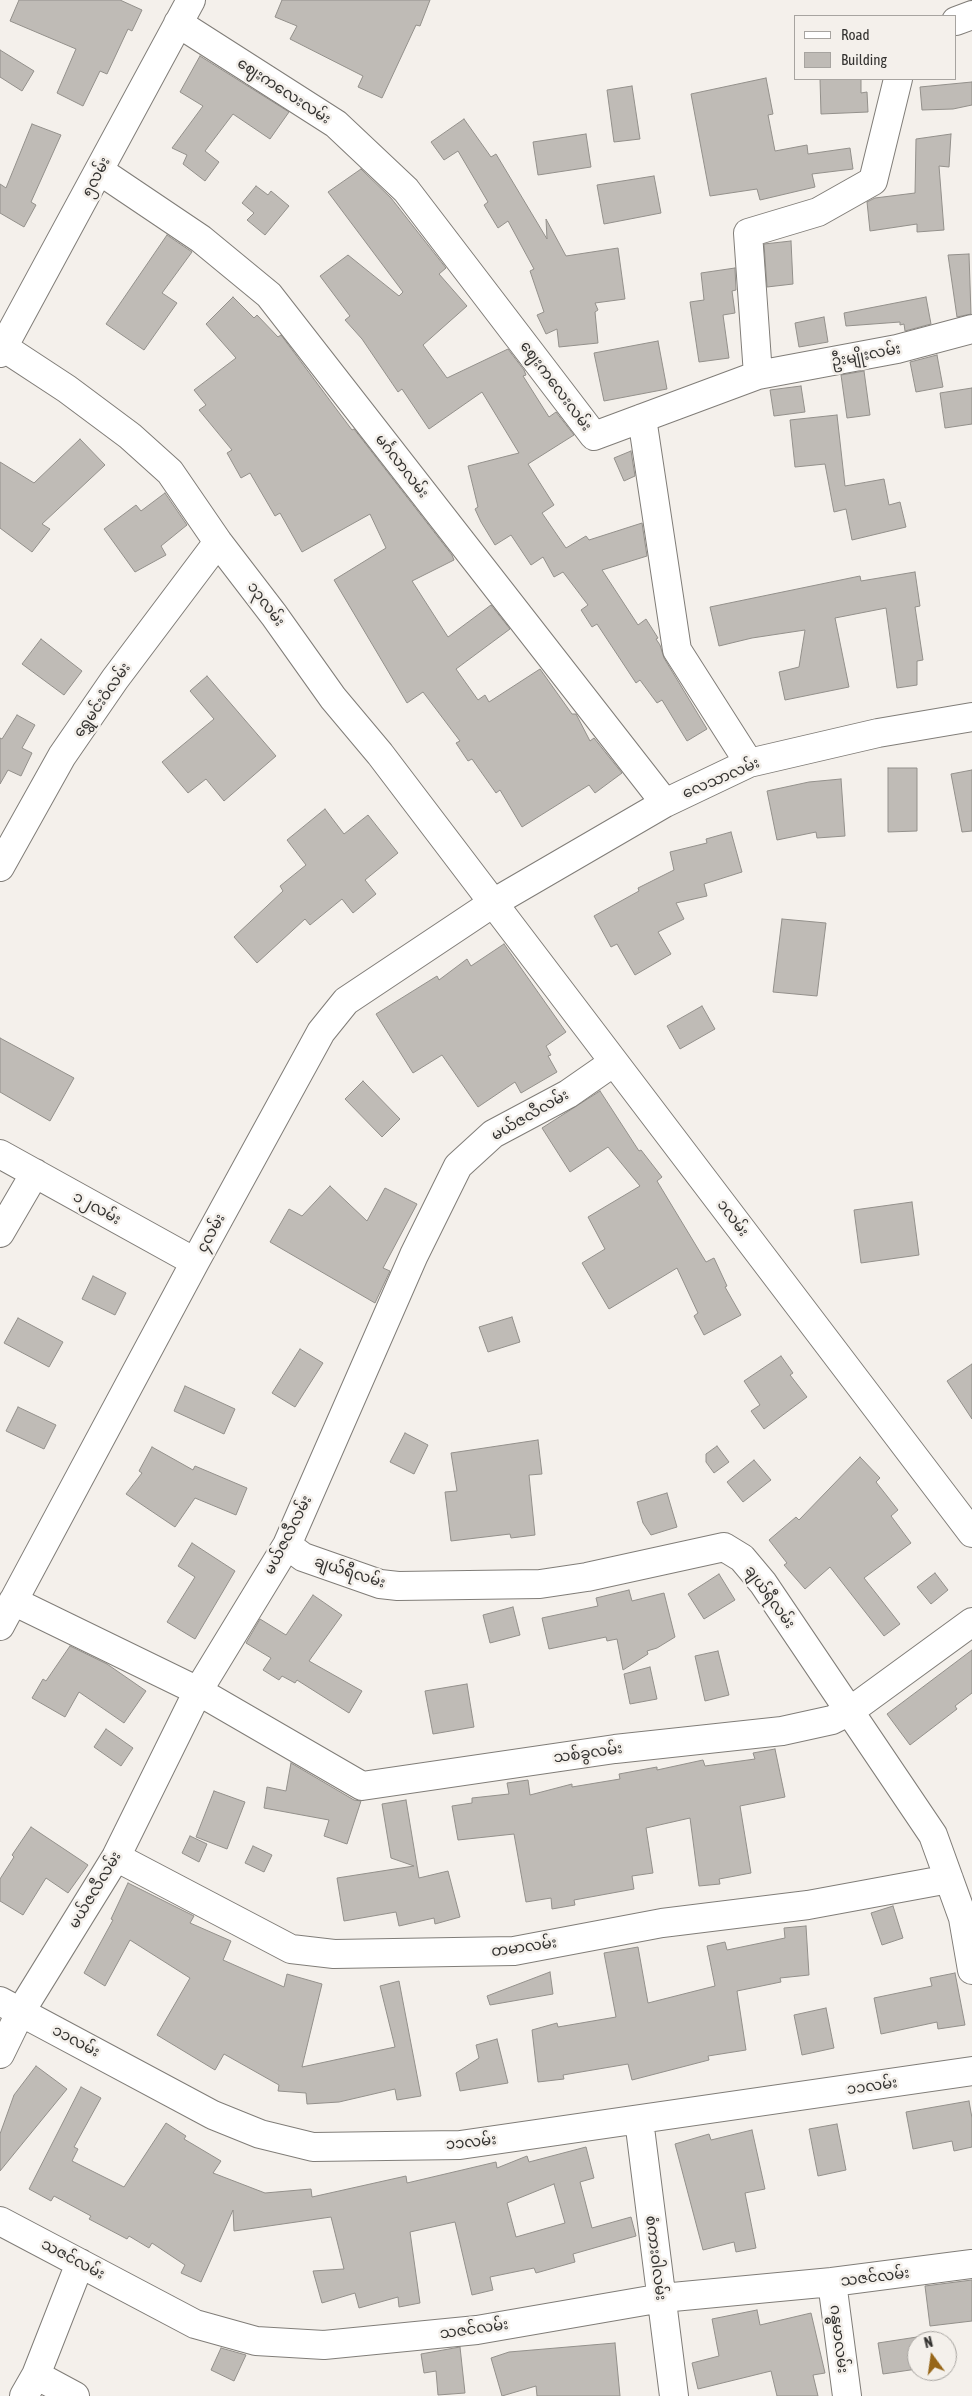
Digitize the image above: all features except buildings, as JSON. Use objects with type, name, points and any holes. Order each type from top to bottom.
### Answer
[{"type":"street","name":"၅လမ်း","points":[[1,348],[100,171],[184,11]]},
{"type":"street","name":"ဈေးကလေးလမ်း","points":[[184,11],[336,124],[406,190],[594,436],[758,375]]},
{"type":"street","points":[[957,21],[972,15]]},
{"type":"street","points":[[758,375],[748,233],[818,212],[872,181],[898,80]]},
{"type":"street","name":"မင်္ဂလာလမ်း","points":[[100,171],[201,240],[269,296],[664,803]]},
{"type":"street","name":"ဦးမျိုးလမ်း","points":[[758,375],[897,349],[972,329]]},
{"type":"street","name":"၁၃လမ်း","points":[[1,348],[67,389],[130,436],[170,472],[218,542],[274,615],[333,698],[380,754],[493,903]]},
{"type":"street","points":[[642,418],[677,650],[749,763]]},
{"type":"street","name":"ရွှေမင်းဝံလမ်း","points":[[0,867],[62,756],[115,679],[218,542]]},
{"type":"street","name":"လေသာလမ်း","points":[[493,903],[664,803],[749,763],[878,733],[972,717]]},
{"type":"street","name":"၁လမ်း","points":[[493,903],[972,1534]]},
{"type":"street","name":"၄လမ်း","points":[[0,1626],[195,1262],[321,1032],[346,1001],[493,903]]},
{"type":"street","name":"မယ်ဇလီလမ်း","points":[[0,2054],[11,2006],[116,1857],[198,1691],[287,1544],[414,1255],[458,1166],[493,1134],[568,1094],[614,1062]]},
{"type":"street","name":"၁၂လမ်း","points":[[0,1154],[195,1262]]},
{"type":"street","points":[[0,1233],[35,1173]]},
{"type":"street","name":"ချယ်ရီလမ်း","points":[[287,1544],[303,1557],[380,1584],[398,1586],[540,1584],[586,1577],[724,1547],[742,1558],[763,1583],[933,1835],[963,1918],[972,1970]]},
{"type":"street","name":"သစ်ခွလမ်း","points":[[14,1601],[198,1691],[362,1786],[615,1749],[782,1732],[832,1720],[850,1711],[972,1622]]},
{"type":"street","name":"တမာလမ်း","points":[[116,1857],[291,1949],[334,1954],[514,1951],[662,1923],[808,1905],[949,1879]]},
{"type":"street","name":"၁၁လမ်း","points":[[11,2006],[213,2115],[260,2134],[313,2147],[460,2144],[639,2120],[972,2071]]},
{"type":"street","name":"စံကားဝါလမ်း","points":[[639,2120],[674,2396]]},
{"type":"street","name":"သဇင်လမ်း","points":[[0,2221],[196,2324],[256,2341],[324,2345],[477,2330],[662,2298],[832,2282],[972,2264]]},
{"type":"street","points":[[75,2396],[30,2385],[80,2263]]},
{"type":"street","name":"ဂန္ဓမာလမ်း","points":[[832,2282],[847,2396]]}]
